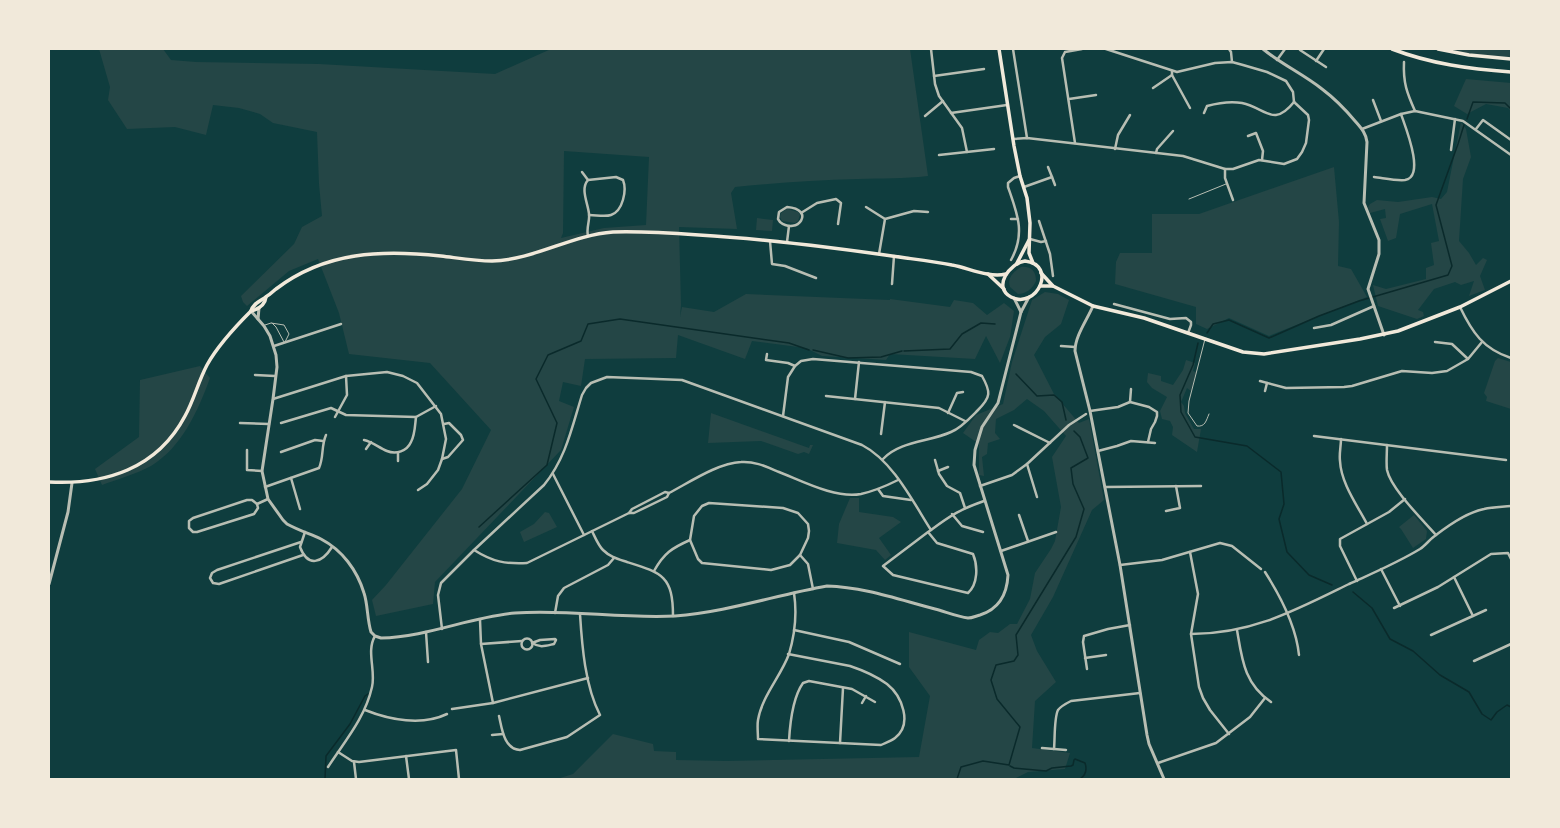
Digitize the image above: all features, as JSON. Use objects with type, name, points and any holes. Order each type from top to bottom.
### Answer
[{"type":"main road","points":[[999,49],[1013,139],[1020,176],[1029,208],[1029,253],[1033,263],[1053,286],[1094,306],[1144,318],[1243,352],[1264,354],[1384,335],[1413,326],[1460,307],[1511,281]]},
{"type":"main road","points":[[1392,49],[1421,59],[1448,65],[1482,70],[1511,72]]},
{"type":"main road","points":[[1438,49],[1468,55],[1511,59]]},
{"type":"main road","points":[[49,482],[72,483],[115,476],[140,464],[158,451],[168,442],[185,416],[201,378],[214,353],[232,330],[251,311],[252,307],[261,299],[303,271],[319,264],[345,257],[388,253],[440,256],[474,260],[508,260],[536,254],[588,236],[616,232],[658,232],[787,242],[951,265],[988,274],[1006,274]]},
{"type":"main road","points":[[1004,289],[1006,274],[1017,263],[1029,239]]},
{"type":"main road","points":[[1017,263],[1025,261],[1033,263]]},
{"type":"main road","points":[[988,274],[1004,289],[1008,295],[1021,299],[1029,297],[1035,293],[1042,280],[1041,273]]},
{"type":"main road","points":[[1040,286],[1053,286]]},
{"type":"main road","points":[[251,311],[259,308],[265,302],[266,297]]},
{"type":"street","points":[[931,49],[934,76],[939,96],[962,128],[967,152]]},
{"type":"street","points":[[1014,49],[1027,138]]},
{"type":"street","points":[[1075,144],[1063,55],[1068,51],[1082,49]]},
{"type":"street","points":[[1013,139],[1027,138],[1182,156],[1225,169],[1233,169],[1254,161],[1262,160],[1279,164],[1288,163],[1297,159],[1305,148],[1308,136],[1309,118],[1306,113],[1294,102],[1292,88],[1282,79],[1258,69],[1232,62],[1206,64],[1179,72],[1106,49]]},
{"type":"street","points":[[1229,49],[1231,52],[1232,62]]},
{"type":"street","points":[[1263,49],[1277,60],[1322,89],[1338,102],[1366,135],[1367,142],[1364,203],[1366,212],[1376,230],[1380,245],[1380,254],[1369,287],[1369,292],[1384,335]]},
{"type":"street","points":[[1277,60],[1285,49]]},
{"type":"street","points":[[1316,61],[1324,49]]},
{"type":"street","points":[[1300,50],[1326,68]]},
{"type":"street","points":[[1404,62],[1403,76],[1405,87],[1415,111]]},
{"type":"street","points":[[934,76],[984,69]]},
{"type":"street","points":[[1172,70],[1172,75],[1190,108]]},
{"type":"street","points":[[1153,88],[1172,75]]},
{"type":"street","points":[[1069,99],[1096,95]]},
{"type":"street","points":[[1373,100],[1381,121]]},
{"type":"street","points":[[925,116],[943,101]]},
{"type":"street","points":[[1204,113],[1207,106],[1234,102],[1247,104],[1269,114],[1276,115],[1287,111],[1294,102]]},
{"type":"street","points":[[951,113],[1007,104]]},
{"type":"street","points":[[1362,129],[1401,114],[1415,111],[1463,121],[1511,155]]},
{"type":"street","points":[[1374,177],[1406,180],[1411,178],[1414,174],[1414,159],[1401,114]]},
{"type":"street","points":[[1115,149],[1118,135],[1130,115]]},
{"type":"street","points":[[1452,150],[1455,119]]},
{"type":"street","points":[[1476,129],[1483,120],[1511,140]]},
{"type":"street","points":[[1156,153],[1157,149],[1173,131]]},
{"type":"street","points":[[1248,136],[1256,133],[1263,151],[1262,160]]},
{"type":"street","points":[[939,155],[994,149]]},
{"type":"street","points":[[1048,167],[1055,185]]},
{"type":"street","points":[[1225,169],[1224,175],[1233,200]]},
{"type":"street","points":[[582,172],[588,180]]},
{"type":"street","points":[[1011,260],[1019,241],[1018,219],[1008,183],[1014,178],[1020,176]]},
{"type":"street","points":[[1024,187],[1052,177]]},
{"type":"street","points":[[588,180],[616,178],[622,180],[625,185],[624,200],[614,214],[608,216],[589,215]]},
{"type":"street","points":[[588,180],[586,182],[584,192],[589,215],[587,230],[588,236]]},
{"type":"street","points":[[801,213],[817,203],[836,199],[841,203],[838,224]]},
{"type":"street","points":[[787,207],[797,208],[801,213],[802,220],[800,223],[793,226],[780,222],[778,214],[781,209],[787,207]]},
{"type":"street","points":[[866,207],[885,219],[914,211],[928,212]]},
{"type":"street","points":[[879,254],[885,219]]},
{"type":"street","points":[[1011,219],[1018,219]]},
{"type":"street","points":[[1039,221],[1050,254],[1053,276]]},
{"type":"street","points":[[787,242],[789,226]]},
{"type":"street","points":[[1029,239],[1041,242],[1046,241]]},
{"type":"street","points":[[770,240],[772,264],[785,266],[816,278]]},
{"type":"street","points":[[892,284],[894,256]]},
{"type":"street","points":[[251,311],[264,326],[274,346],[277,367],[262,471],[268,499],[283,520],[293,527],[320,539],[332,547],[350,565],[361,582],[366,600],[371,632],[375,636],[385,638],[442,629],[513,614],[555,613],[673,616],[702,614],[827,586],[856,588],[969,618],[989,612],[997,606],[1004,596],[1008,576],[974,465],[975,450],[982,427],[998,403],[1021,312],[1029,297]]},
{"type":"street","points":[[1014,298],[1021,312]]},
{"type":"street","points":[[1114,304],[1170,319],[1186,318],[1191,322],[1188,333]]},
{"type":"street","points":[[1314,328],[1331,325],[1373,304]]},
{"type":"street","points":[[1094,306],[1078,337],[1075,347],[1088,412],[1098,451],[1120,565],[1148,740],[1164,779]]},
{"type":"street","points":[[1460,307],[1470,326],[1482,342],[1502,355],[1511,358]]},
{"type":"street","points":[[258,319],[259,308]]},
{"type":"street","points":[[274,346],[341,324]]},
{"type":"street","points":[[1435,342],[1452,344],[1468,359]]},
{"type":"street","points":[[1260,381],[1290,389],[1344,387],[1402,371],[1447,371],[1468,359],[1482,342]]},
{"type":"street","points":[[1061,346],[1075,347]]},
{"type":"street","points":[[767,354],[766,360],[788,363],[795,366]]},
{"type":"street","points":[[783,416],[788,377],[795,366],[801,361],[813,358],[971,372],[982,376],[987,384],[989,395],[986,402],[961,426],[951,432],[895,449],[883,459]]},
{"type":"street","points":[[855,399],[859,362]]},
{"type":"street","points":[[273,399],[346,376],[387,372],[403,376],[418,383],[441,414],[446,439],[438,470],[429,481],[418,490]]},
{"type":"street","points":[[255,375],[275,376]]},
{"type":"street","points":[[335,417],[347,395],[346,376]]},
{"type":"street","points":[[442,629],[438,595],[439,587],[474,550],[544,485],[553,474],[562,460],[582,395],[591,383],[607,377],[682,380],[862,445],[873,451],[883,459],[898,480],[911,500],[929,531],[937,543],[973,554],[975,558],[976,576],[973,588],[968,593],[893,575],[883,566],[929,531],[952,514],[984,501]]},
{"type":"street","points":[[1265,391],[1267,383]]},
{"type":"street","points":[[1130,402],[1131,389]]},
{"type":"street","points":[[948,413],[957,393],[963,392]]},
{"type":"street","points":[[826,396],[939,408],[966,421]]},
{"type":"street","points":[[881,434],[885,402]]},
{"type":"street","points":[[980,486],[1012,475],[1027,464],[1069,425],[1088,412],[1118,407],[1130,402],[1149,407],[1157,412],[1157,419],[1151,428],[1148,442]]},
{"type":"street","points":[[281,423],[328,408],[346,415],[416,417],[436,406]]},
{"type":"street","points":[[364,440],[371,442],[388,452],[398,453],[406,449],[412,442],[416,417]]},
{"type":"street","points":[[240,423],[269,424]]},
{"type":"street","points":[[442,459],[448,457],[463,440],[461,435],[450,424],[444,424]]},
{"type":"street","points":[[1014,425],[1050,443]]},
{"type":"street","points":[[265,487],[319,468],[322,463],[323,441],[326,435]]},
{"type":"street","points":[[1314,436],[1506,460]]},
{"type":"street","points":[[1342,439],[1340,454],[1342,474],[1348,489],[1367,524]]},
{"type":"street","points":[[281,452],[315,440],[323,441]]},
{"type":"street","points":[[1098,451],[1131,441],[1155,443]]},
{"type":"street","points":[[366,449],[371,442]]},
{"type":"street","points":[[1387,445],[1387,469],[1390,477],[1405,499],[1436,535]]},
{"type":"street","points":[[247,450],[247,470],[262,471]]},
{"type":"street","points":[[398,453],[398,461]]},
{"type":"street","points":[[935,460],[938,471],[947,486],[960,493],[965,508]]},
{"type":"street","points":[[474,550],[488,559],[498,562],[511,564],[527,563],[629,513],[634,513],[663,499],[667,497],[669,493],[716,469],[728,464],[742,461],[759,463],[813,485],[843,494],[859,494],[878,489],[898,480]]},
{"type":"street","points":[[1027,464],[1037,497]]},
{"type":"street","points":[[938,471],[948,467]]},
{"type":"street","points":[[553,474],[584,536]]},
{"type":"street","points":[[291,478],[300,509]]},
{"type":"street","points":[[49,584],[68,512],[72,483]]},
{"type":"street","points":[[1166,511],[1180,508],[1176,486]]},
{"type":"street","points":[[1105,487],[1201,486]]},
{"type":"street","points":[[878,489],[883,496],[911,500]]},
{"type":"street","points":[[629,513],[632,509],[665,492],[669,493]]},
{"type":"street","points":[[258,504],[268,499]]},
{"type":"street","points":[[1357,581],[1339,541],[1341,538],[1389,512],[1405,499]]},
{"type":"street","points":[[247,500],[252,500],[258,504],[258,508],[254,514],[198,532],[191,530],[189,526],[189,521],[193,518],[247,500]]},
{"type":"street","points":[[709,503],[783,508],[798,514],[808,524],[809,532],[808,538],[800,555],[790,565],[771,570],[709,565],[702,563],[698,559],[690,540],[694,516],[702,506],[709,503]]},
{"type":"street","points":[[1191,634],[1212,634],[1237,630],[1288,614],[1421,548],[1457,520],[1482,509],[1511,506]]},
{"type":"street","points":[[952,514],[962,526],[983,532]]},
{"type":"street","points":[[1019,516],[1028,542]]},
{"type":"street","points":[[592,531],[602,549],[614,558],[654,571],[666,581],[670,588],[673,600],[673,616]]},
{"type":"street","points":[[305,532],[300,547],[303,555],[310,560],[320,560],[326,557],[332,547]]},
{"type":"street","points":[[1001,551],[1056,532]]},
{"type":"street","points":[[654,571],[659,562],[672,548],[690,540]]},
{"type":"street","points":[[301,542],[218,570],[212,573],[210,578],[212,583],[219,584],[303,555]]},
{"type":"street","points":[[1120,565],[1162,560],[1215,544],[1226,544],[1232,546],[1261,569]]},
{"type":"street","points":[[1190,552],[1198,594],[1191,634],[1199,687],[1210,710],[1229,734]]},
{"type":"street","points":[[1394,608],[1438,587],[1491,554],[1508,553],[1511,559]]},
{"type":"street","points":[[800,555],[808,564],[813,588]]},
{"type":"street","points":[[555,613],[558,596],[564,588],[608,565],[614,558]]},
{"type":"street","points":[[1381,569],[1400,606]]},
{"type":"street","points":[[1265,572],[1277,591],[1288,614],[1297,640],[1299,655]]},
{"type":"street","points":[[1454,577],[1473,616]]},
{"type":"street","points":[[788,654],[860,669],[887,684],[899,698],[904,713],[901,732],[894,738],[881,745],[758,739],[758,720],[763,704],[788,654],[794,630],[796,606],[794,593]]},
{"type":"street","points":[[1432,635],[1486,610]]},
{"type":"street","points":[[499,716],[503,734],[509,746],[516,750],[567,737],[600,715],[588,678],[583,652],[580,614]]},
{"type":"street","points":[[480,620],[482,644],[493,703]]},
{"type":"street","points":[[1087,669],[1083,642],[1084,636],[1108,629],[1130,625]]},
{"type":"street","points":[[794,630],[849,642],[900,664]]},
{"type":"street","points":[[1237,630],[1243,663],[1252,685],[1271,702]]},
{"type":"street","points":[[426,632],[428,662]]},
{"type":"street","points":[[328,767],[354,730],[365,710],[374,681],[372,648],[375,636]]},
{"type":"street","points":[[482,644],[522,641],[527,639],[532,643],[539,647],[542,647],[554,644],[556,640],[540,640],[532,643]]},
{"type":"street","points":[[522,641],[522,647],[526,650],[531,648],[532,643]]},
{"type":"street","points":[[1474,660],[1511,644]]},
{"type":"street","points":[[1086,658],[1106,655]]},
{"type":"street","points":[[452,709],[493,703],[588,678]]},
{"type":"street","points":[[789,741],[790,722],[799,688],[803,683],[809,681],[852,689],[875,702]]},
{"type":"street","points":[[840,743],[843,688]]},
{"type":"street","points":[[1054,748],[1058,710],[1065,704],[1071,701],[1140,693]]},
{"type":"street","points":[[862,703],[866,696]]},
{"type":"street","points":[[1158,763],[1216,743],[1250,717],[1265,698]]},
{"type":"street","points":[[365,710],[386,717],[406,720],[433,720],[447,714]]},
{"type":"street","points":[[492,735],[503,734]]},
{"type":"street","points":[[1042,748],[1066,750]]},
{"type":"street","points":[[338,752],[354,762],[456,750],[459,779]]},
{"type":"street","points":[[406,756],[409,779]]},
{"type":"street","points":[[354,762],[356,779]]},
{"type":"lane","points":[[1189,199],[1227,183]]},
{"type":"lane","points":[[264,326],[272,323],[284,325],[289,334],[284,342],[276,327],[272,323]]},
{"type":"lane","points":[[1205,338],[1189,401],[1188,413],[1197,426],[1204,425],[1209,414]]},
{"type":"shaded area","points":[[99,49],[163,49],[171,60],[196,62],[319,64],[495,74],[551,49],[910,49],[928,176],[843,179],[735,187],[731,193],[737,229],[679,227],[680,317],[682,307],[714,312],[746,294],[890,299],[950,307],[954,300],[973,303],[987,315],[1004,303],[1014,311],[1010,337],[1000,363],[986,336],[975,359],[890,354],[886,360],[822,356],[806,348],[752,341],[745,359],[678,335],[676,358],[585,359],[581,386],[563,382],[559,401],[574,407],[561,450],[435,582],[433,604],[376,616],[372,600],[386,585],[462,489],[491,430],[430,363],[349,354],[339,313],[318,259],[289,271],[247,306],[243,302],[241,296],[294,244],[302,227],[322,216],[317,132],[273,123],[260,114],[239,108],[213,105],[206,135],[175,127],[127,129],[108,100],[110,87]],"holes":[[[564,151],[649,157],[646,225],[604,228],[561,238],[563,233]]]},
{"type":"shaded area","points":[[1438,49],[1511,49],[1511,59],[1468,55]]},
{"type":"shaded area","points":[[1466,79],[1511,83],[1511,111],[1508,108],[1486,104],[1467,114],[1454,106]]},
{"type":"shaded area","points":[[1461,122],[1466,129],[1471,157],[1463,179],[1459,241],[1469,253],[1476,265],[1483,258],[1487,260],[1480,276],[1485,290],[1469,296],[1474,281],[1461,285],[1455,282],[1434,289],[1418,310],[1423,312],[1424,316],[1417,319],[1378,306],[1373,285],[1386,289],[1426,279],[1426,268],[1434,265],[1431,243],[1439,241],[1432,204],[1400,214],[1396,238],[1388,241],[1380,219],[1386,218],[1385,209],[1370,213],[1368,207],[1377,200],[1398,202],[1432,197],[1441,199],[1447,192]]},
{"type":"shaded area","points":[[1334,167],[1339,222],[1338,266],[1351,269],[1367,297],[1269,336],[1229,318],[1207,329],[1196,324],[1196,307],[1115,284],[1116,262],[1120,253],[1152,253],[1152,214],[1199,214]]},
{"type":"shaded area","points":[[787,209],[798,212],[800,215],[798,221],[795,223],[782,221],[780,217],[781,213]]},
{"type":"shaded area","points":[[757,218],[773,220],[772,231],[756,230]]},
{"type":"shaded area","points":[[1021,267],[1030,268],[1035,274],[1036,281],[1029,290],[1018,294],[1010,287],[1009,281],[1013,273]]},
{"type":"shaded area","points":[[1045,292],[1058,294],[1069,300],[1061,324],[1045,337],[1034,355],[1054,394],[1079,423],[1089,419],[1104,500],[1092,510],[1053,597],[1031,635],[1037,651],[1056,682],[1035,701],[1032,748],[1070,753],[1065,769],[1028,772],[1014,779],[557,779],[573,774],[613,734],[653,744],[654,751],[676,752],[676,760],[726,761],[919,757],[930,696],[909,667],[909,632],[976,650],[979,640],[990,632],[998,633],[1010,624],[1017,624],[1030,599],[1035,573],[1055,541],[1061,507],[1052,457],[1066,436],[1044,411],[1027,399],[1014,410],[996,419],[995,433],[1000,439],[988,443],[987,454],[982,457],[984,476],[979,475],[979,444],[963,433],[976,415],[1003,404],[1012,362],[1032,300]]},
{"type":"shaded area","points":[[1498,358],[1511,362],[1511,409],[1486,401],[1487,397],[1484,393],[1495,361]]},
{"type":"shaded area","points":[[1186,360],[1195,363],[1193,371],[1196,372],[1191,391],[1187,388],[1181,402],[1194,429],[1201,429],[1197,452],[1172,435],[1173,427],[1170,421],[1162,419],[1160,411],[1167,397],[1152,388],[1147,382],[1148,373],[1161,376],[1161,381],[1173,385],[1183,370]]},
{"type":"shaded area","points":[[200,366],[210,378],[188,427],[172,449],[146,469],[102,485],[95,469],[139,437],[140,380]]},
{"type":"shaded area","points":[[711,413],[809,448],[810,445],[813,445],[809,454],[804,452],[798,454],[761,441],[708,443]]},
{"type":"shaded area","points":[[850,498],[859,498],[859,512],[893,517],[901,522],[879,538],[891,555],[885,560],[876,550],[837,543],[839,524]]},
{"type":"shaded area","points":[[545,512],[549,513],[557,527],[524,542],[520,532],[534,524]]},
{"type":"shaded area","points":[[1414,515],[1427,531],[1426,539],[1413,548],[1399,527]]},
{"type":"waterway","points":[[1467,119],[1473,102],[1505,103],[1511,109]]},
{"type":"waterway","points":[[1207,333],[1213,324],[1229,320],[1269,338],[1319,316],[1359,301],[1448,275],[1452,266],[1436,205],[1464,125]]},
{"type":"waterway","points":[[479,527],[547,465],[557,423],[536,379],[548,355],[581,341],[588,324],[620,319],[789,343],[809,350]]},
{"type":"waterway","points":[[904,351],[950,349],[962,334],[981,323],[995,324]]},
{"type":"waterway","points":[[1198,343],[1193,365],[1180,395],[1181,412],[1195,437],[1247,446],[1281,472],[1284,504],[1279,519],[1287,552],[1309,575],[1332,585]]},
{"type":"waterway","points":[[813,350],[848,358],[881,357],[902,351]]},
{"type":"waterway","points":[[1016,374],[1037,396],[1054,395],[1062,402],[1066,420]]},
{"type":"waterway","points":[[957,779],[961,767],[983,761],[1009,765],[1020,727],[997,699],[991,680],[996,665],[1014,661],[1018,655],[1016,635],[1076,537],[1084,509],[1073,484],[1071,468],[1088,458],[1080,437],[1074,431]]},
{"type":"waterway","points":[[1353,592],[1372,608],[1390,639],[1413,651],[1440,675],[1469,692],[1482,714],[1491,720],[1497,712],[1507,705],[1511,707]]},
{"type":"waterway","points":[[325,779],[326,756],[350,724],[365,696],[368,694]]},
{"type":"waterway","points":[[1010,766],[1014,768],[1046,771],[1052,768],[1071,766],[1073,765],[1075,759],[1085,763],[1086,765],[1085,774],[1080,779]]}]
